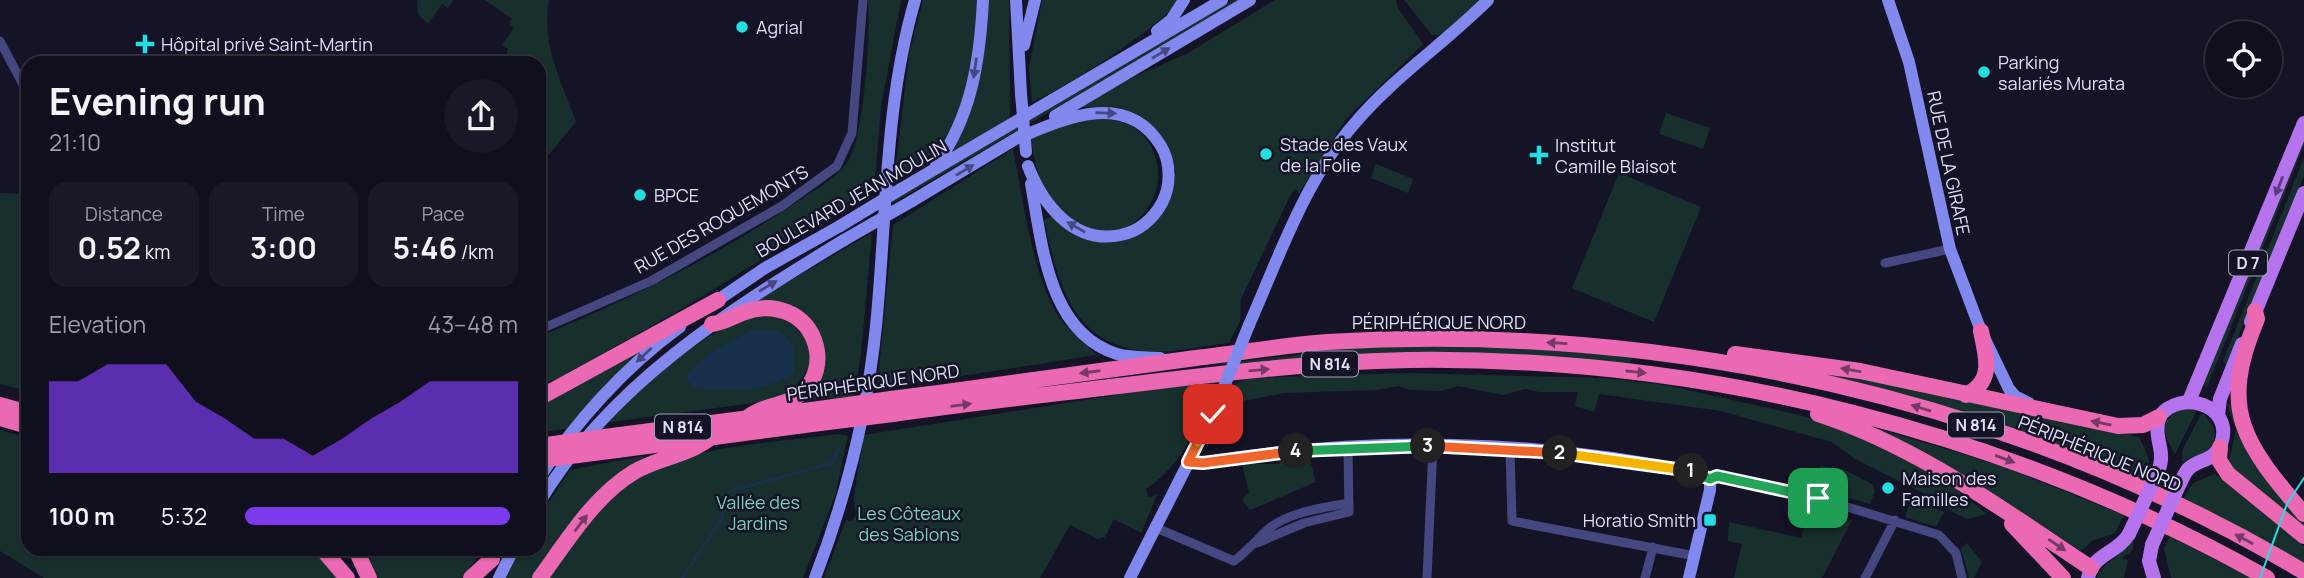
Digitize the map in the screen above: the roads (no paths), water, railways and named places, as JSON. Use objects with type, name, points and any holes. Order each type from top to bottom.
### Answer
[{"type":"highway","points":[[546,394],[718,300]]},
{"type":"highway","points":[[712,324],[758,308],[782,309],[802,321],[813,337],[818,364],[806,389],[787,402],[757,410],[747,418]]},
{"type":"highway","points":[[2255,311],[2257,319],[2238,376],[2239,413],[2258,453],[2304,514]]},
{"type":"highway","points":[[1966,395],[1977,389],[1986,378],[1988,365],[1981,331]]},
{"type":"highway","name":"PÉRIPHÉRIQUE NORD","points":[[892,407],[1182,360],[1322,342],[1408,338],[1494,339],[1625,348],[1752,367],[1817,381],[2002,433],[2155,494],[2304,572]]},
{"type":"highway","points":[[1625,348],[1642,342],[1820,365],[2040,411],[2132,427],[2159,417]]},
{"type":"highway","name":"PÉRIPHÉRIQUE NORD","points":[[546,446],[713,436],[819,416],[892,407],[1244,371],[1408,360],[1583,366],[1726,386],[1903,426],[1994,455],[2145,515],[2267,578]]},
{"type":"highway","points":[[1726,386],[1821,415],[1883,438],[1982,496],[2090,573]]},
{"type":"highway","points":[[0,405],[21,410]]},
{"type":"highway","name":"PÉRIPHÉRIQUE NORD","points":[[546,458],[747,418],[819,416]]},
{"type":"highway","points":[[0,418],[21,424]]},
{"type":"highway","points":[[540,578],[588,514],[615,486],[646,466],[693,452],[713,436]]},
{"type":"highway","points":[[2220,447],[2219,460],[2228,474],[2304,536]]},
{"type":"highway","points":[[1982,496],[2063,578]]},
{"type":"highway","points":[[328,556],[347,578]]},
{"type":"highway","points":[[359,556],[369,578]]},
{"type":"highway","points":[[471,578],[492,556]]},
{"type":"main road","points":[[815,578],[849,485],[865,403],[876,327],[892,109],[915,0]]},
{"type":"main road","points":[[933,169],[953,143],[966,113],[973,81],[983,0]]},
{"type":"main road","points":[[1016,0],[1027,159],[1051,279],[1064,309],[1090,339],[1119,354],[1182,360]]},
{"type":"main road","points":[[1020,66],[1035,0]]},
{"type":"main road","points":[[1132,54],[1171,20],[1184,0]]},
{"type":"main road","name":"BOULEVARD JEAN MOULIN","points":[[546,469],[594,407],[626,373],[651,349],[718,300],[765,268],[1222,0]]},
{"type":"main road","points":[[1018,138],[1250,0]]},
{"type":"main road","points":[[1130,578],[1213,414],[1297,218],[1338,143],[1374,102],[1488,0]]},
{"type":"main road","name":"RUE DE LA GIRAFE","points":[[1888,0],[1909,62],[1950,249],[1981,331],[2009,389],[2040,411]]},
{"type":"main road","points":[[1018,138],[1071,116],[1097,112],[1122,114],[1144,126],[1155,137],[1163,150],[1168,178],[1163,200],[1150,219],[1131,232],[1097,237],[1076,228],[1057,215],[1042,196],[1027,159]]},
{"type":"main road","name":"D 7","points":[[2198,403],[2304,123]]},
{"type":"main road","name":"BOULEVARD JEAN MOULIN","points":[[546,492],[625,396],[712,324],[844,240],[1018,138]]},
{"type":"main road","name":"D 7","points":[[2218,415],[2220,399],[2304,192]]},
{"type":"main road","points":[[2295,216],[2304,198]]},
{"type":"main road","points":[[2090,573],[2101,556],[2124,543],[2158,472],[2163,457],[2156,435],[2159,417],[2171,405],[2198,403],[2218,415],[2222,429],[2220,447],[2210,459],[2189,468],[2180,483],[2152,545],[2149,561],[2154,578]]},
{"type":"main road","points":[[1188,462],[1203,463],[1348,448],[1433,446],[1510,449],[1626,460],[1702,474],[1710,479],[1710,490],[1689,578]]},
{"type":"main road","points":[[482,578],[493,556]]},
{"type":"main road","points":[[499,578],[510,556]]},
{"type":"street","name":"RUE DES ROQUEMONTS","points":[[546,327],[651,281],[782,206],[837,166],[852,132],[863,0]]},
{"type":"street","points":[[0,41],[21,81]]},
{"type":"street","points":[[1885,263],[1950,249]]},
{"type":"street","points":[[1427,578],[1433,446]]},
{"type":"street","points":[[1154,527],[1234,561],[1257,543],[1267,531],[1298,515],[1349,503],[1348,448]]},
{"type":"street","points":[[1510,449],[1512,521],[1695,556]]},
{"type":"street","points":[[1710,479],[1717,476],[1757,484],[1895,520],[1943,538],[1956,553],[1962,578]]},
{"type":"street","points":[[1866,578],[1895,520]]},
{"type":"street","points":[[1645,578],[1653,547]]},
{"type":"water","points":[[752,330],[780,331],[794,346],[794,373],[782,380],[746,390],[694,388],[688,381],[688,374],[711,352]]},
{"type":"waterway","points":[[725,496],[731,491],[832,463],[839,448]]},
{"type":"waterway","points":[[682,578],[721,520],[725,505]]},
{"type":"tram line","points":[[2260,578],[2287,504],[2304,478]]},
{"type":"place","name":"Agrial","points":[[742,27]]},
{"type":"place","name":"Hôpital privé Saint-Martin","points":[[145,44]]},
{"type":"place","name":"Parking salariés Murata","points":[[1984,72]]},
{"type":"place","name":"Stade des Vaux de la Folie","points":[[1266,154]]},
{"type":"place","name":"Institut Camille Blaisot","points":[[1539,155]]},
{"type":"place","name":"BPCE","points":[[640,195]]},
{"type":"place","name":"Maison des Familles","points":[[1888,488]]},
{"type":"place","name":"Horatio Smith","points":[[1710,520]]},
{"type":"park label","name":"Vallée des Jardins","points":[[758,512]]},
{"type":"park label","name":"Les Côteaux des Sablons","points":[[909,523]]}]
